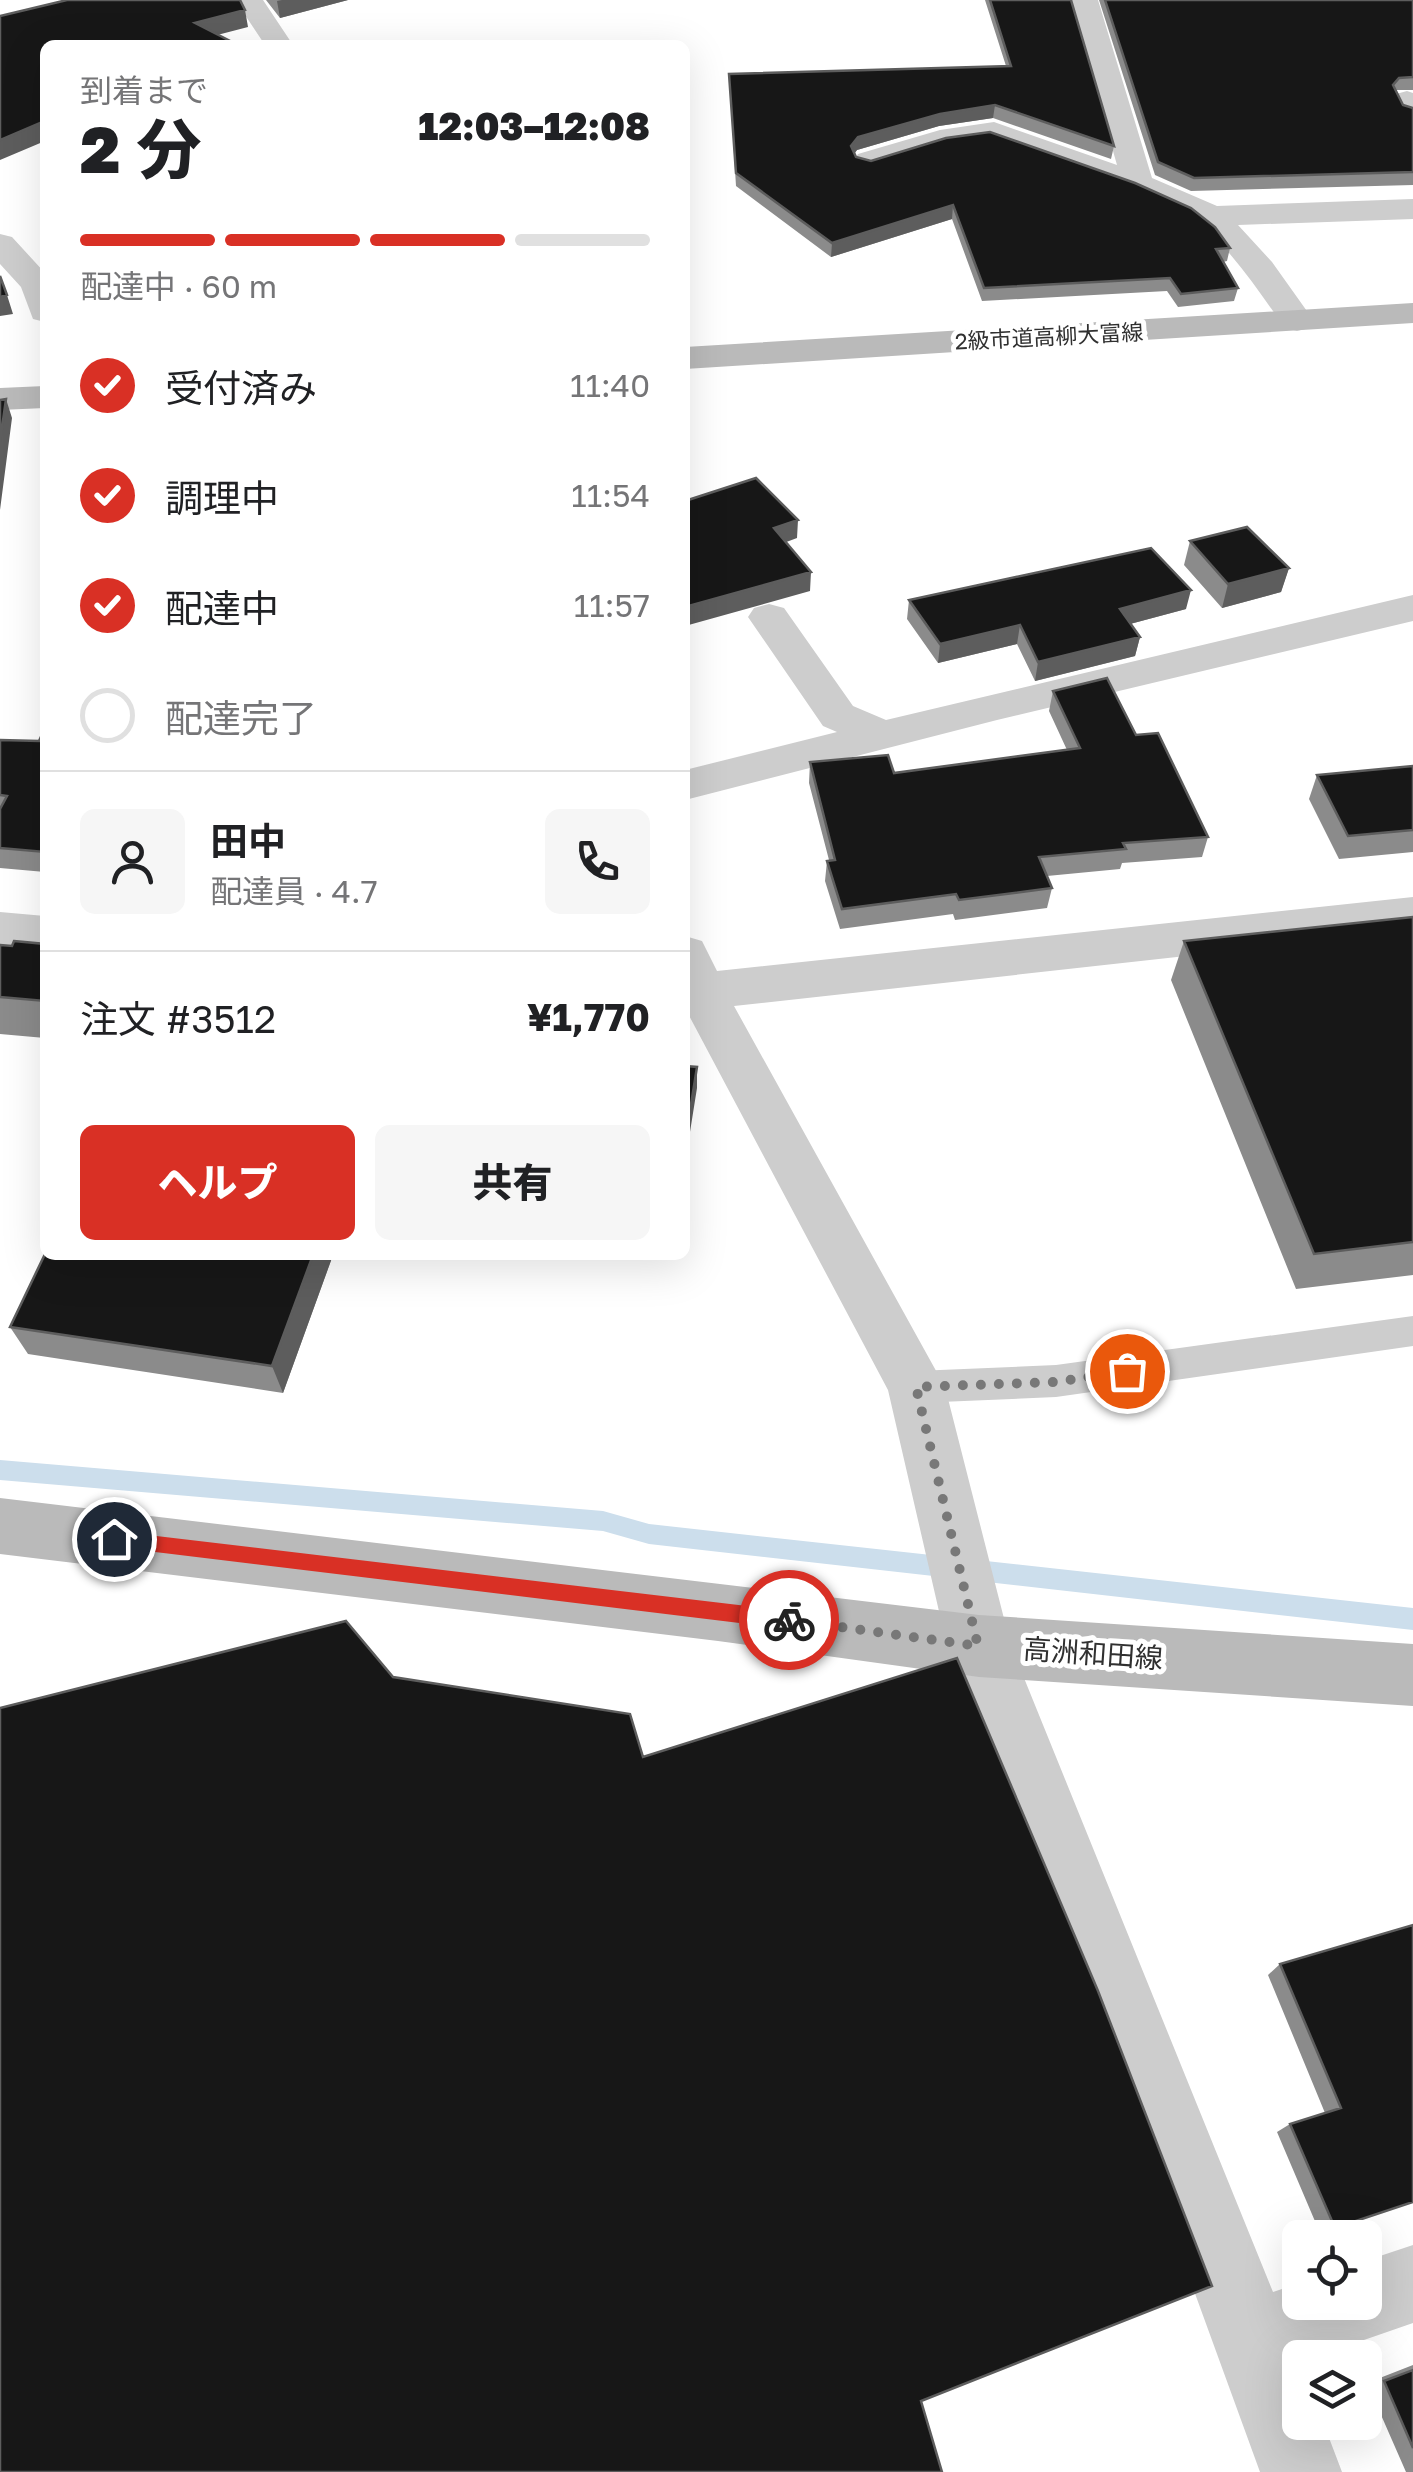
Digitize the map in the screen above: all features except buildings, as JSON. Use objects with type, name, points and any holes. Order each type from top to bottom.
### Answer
[{"type":"street","points":[[249,0],[276,40]]},
{"type":"street","points":[[1084,0],[1138,182]]},
{"type":"street","points":[[868,161],[940,139],[994,131],[1138,182],[1212,216],[1260,269],[1297,320]]},
{"type":"street","points":[[1212,216],[1413,209]]},
{"type":"street","points":[[0,244],[37,284],[40,294]]},
{"type":"street","name":"2級市道高柳大富線","points":[[690,358],[1413,313]]},
{"type":"street","points":[[0,400],[40,397]]},
{"type":"street","points":[[690,783],[1413,608]]},
{"type":"street","points":[[768,617],[838,716],[883,734]]},
{"type":"street","points":[[1301,2472],[1180,2148],[978,1646],[944,1490],[916,1387],[690,978],[1413,914]]},
{"type":"street","points":[[0,928],[40,932]]},
{"type":"street","name":"高洲和田線","points":[[0,1526],[718,1610],[978,1646],[1413,1674]]},
{"type":"street","points":[[1382,2295],[1413,2284]]},
{"type":"street","points":[[1252,2339],[1308,2320]]},
{"type":"lane","points":[[916,1387],[1056,1382],[1413,1331]]},
{"type":"waterway","points":[[0,1470],[603,1521],[649,1534],[1413,1619]]},
{"type":"way so far","points":[[789,1620],[978,1646],[944,1490],[916,1387],[1056,1382],[1127,1371]]},
{"type":"route","points":[[114,1539],[789,1620]]}]
